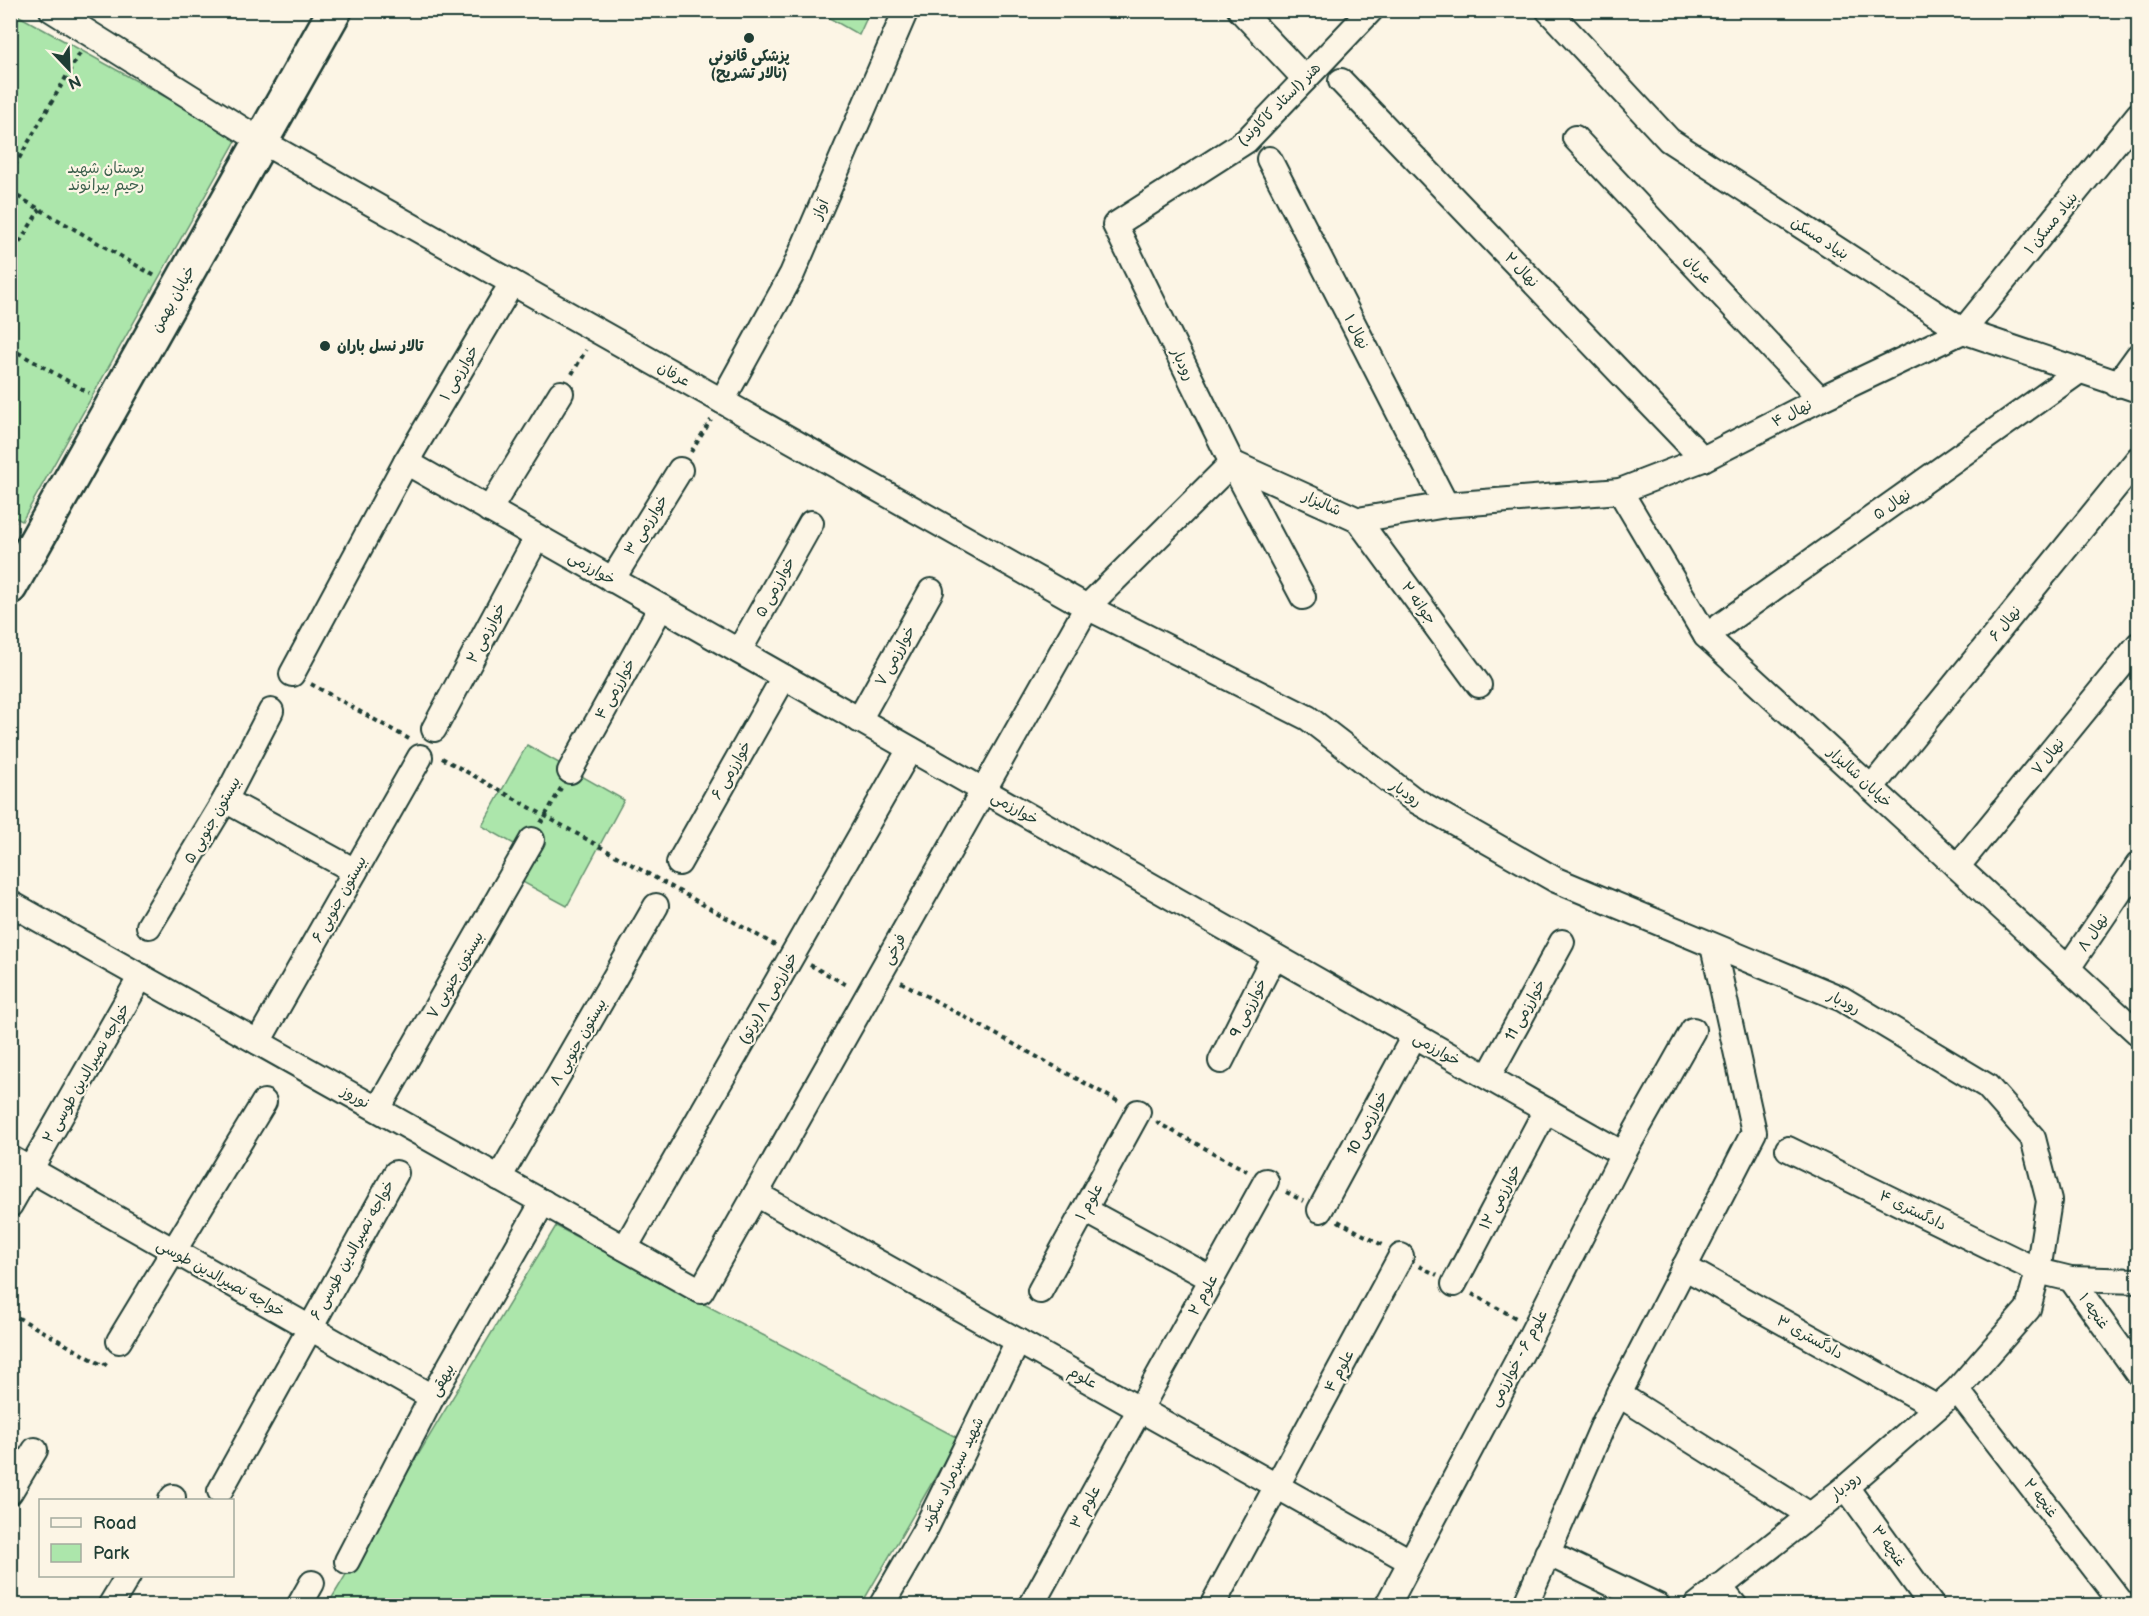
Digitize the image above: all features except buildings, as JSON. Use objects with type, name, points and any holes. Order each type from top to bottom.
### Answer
[{"type":"street","name":"عرفان","points":[[52,10],[261,141],[1087,607]]},
{"type":"street","name":"خیابان بهمن","points":[[10,586],[335,10]]},
{"type":"street","name":"آواز","points":[[722,401],[792,274],[906,10]]},
{"type":"street","points":[[1240,10],[1305,79]]},
{"type":"street","name":"بنیاد مسکن","points":[[1548,10],[1669,140],[1963,331],[2128,388]]},
{"type":"street","name":"هنر (استاد کاکاوند)","points":[[1115,225],[1246,141],[1305,79],[1360,14]]},
{"type":"street","name":"نهال ۲","points":[[1341,81],[1702,459]]},
{"type":"street","name":"بنیاد مسکن ۱","points":[[1963,331],[2139,115]]},
{"type":"street","name":"عربان","points":[[1575,138],[1820,399]]},
{"type":"street","name":"نهال ۱","points":[[1269,159],[1446,505]]},
{"type":"street","name":"رودبار","points":[[1115,225],[1232,463],[1303,597]]},
{"type":"street","name":"خوارزمی ۱","points":[[292,674],[406,462],[512,283]]},
{"type":"street","name":"نهال ۴","points":[[1620,490],[1702,459],[1820,399],[1963,331]]},
{"type":"street","points":[[2128,388],[2139,356]]},
{"type":"street","name":"نهال ۵","points":[[1706,636],[2078,372]]},
{"type":"street","points":[[489,510],[561,393]]},
{"type":"street","name":"نهال ۶","points":[[1871,788],[2139,459]]},
{"type":"street","name":"خوارزمی","points":[[406,462],[1623,1154]]},
{"type":"street","points":[[1087,607],[1232,463]]},
{"type":"street","name":"شالیزار","points":[[1232,463],[1358,520],[1446,505],[1620,490]]},
{"type":"street","name":"خوارزمی ۳","points":[[612,580],[680,470]]},
{"type":"street","name":"خیابان شالیزار","points":[[1620,490],[1706,636],[2139,1033]]},
{"type":"street","name":"جوانه ۲","points":[[1358,520],[1479,685]]},
{"type":"street","name":"خوارزمی ۵","points":[[739,651],[811,523]]},
{"type":"street","name":"خوارزمی ۲","points":[[434,729],[537,537]]},
{"type":"street","name":"خوارزمی ۷","points":[[859,720],[931,591]]},
{"type":"street","name":"خوارزمی ۴","points":[[570,771],[661,607]]},
{"type":"street","name":"رودبار","points":[[1087,607],[1308,718],[1413,800],[1556,880],[1842,999],[1987,1086],[2033,1138],[2049,1201],[2038,1271],[2028,1310],[1958,1390],[1846,1487],[1696,1605]]},
{"type":"street","name":"فرخی","points":[[701,1291],[1087,607]]},
{"type":"street","name":"نهال ۷","points":[[1957,867],[2139,645]]},
{"type":"street","name":"خوارزمی ۶","points":[[679,863],[784,677]]},
{"type":"street","name":"بیستون جنوبی ۵","points":[[149,926],[225,800],[271,711]]},
{"type":"street","name":"خوارزمی ۸ (پرتو)","points":[[626,1248],[910,749]]},
{"type":"street","name":"بیستون جنوبی ۶","points":[[258,1042],[423,751]]},
{"type":"street","points":[[225,800],[355,871]]},
{"type":"street","name":"بیستون جنوبی ۷","points":[[378,1109],[532,840]]},
{"type":"street","name":"نهال ۸","points":[[2068,968],[2139,865]]},
{"type":"street","name":"نوروز","points":[[10,903],[701,1291]]},
{"type":"street","name":"بیستون جنوبی ۸","points":[[499,1178],[656,906]]},
{"type":"street","name":"خوارزمی 11","points":[[1488,1077],[1562,942]]},
{"type":"street","points":[[1525,1605],[1618,1394],[1754,1132],[1713,946]]},
{"type":"street","name":"خوارزمی 9","points":[[1221,1061],[1274,956]]},
{"type":"street","name":"خواجه نصیرالدین طوسی ۲","points":[[10,1205],[21,1164],[141,976]]},
{"type":"street","name":"علوم ۶ - خوارزمی","points":[[1386,1605],[1535,1328],[1623,1154],[1693,1030]]},
{"type":"street","name":"خوارزمی 10","points":[[1320,1210],[1414,1036]]},
{"type":"street","points":[[119,1341],[264,1102]]},
{"type":"street","name":"خوارزمی ۱۲","points":[[1454,1284],[1546,1110]]},
{"type":"street","name":"علوم ۱","points":[[1040,1291],[1138,1112]]},
{"type":"street","name":"دادگستری ۴","points":[[1788,1149],[2038,1271],[2071,1279],[2139,1281]]},
{"type":"street","name":"خواجه نصیرالدین طوسی","points":[[21,1164],[432,1397]]},
{"type":"street","name":"خواجه نصیرالدین طوسی ۶","points":[[220,1491],[396,1173]]},
{"type":"street","name":"علوم ۲","points":[[1138,1408],[1266,1181]]},
{"type":"street","name":"علوم","points":[[756,1194],[1410,1561]]},
{"type":"street","name":"بیهقی","points":[[347,1561],[432,1397],[543,1202]]},
{"type":"street","points":[[1085,1210],[1212,1279]]},
{"type":"street","name":"علوم ۴","points":[[1212,1605],[1401,1256]]},
{"type":"street","name":"دادگستری ۳","points":[[1684,1267],[1936,1407]]},
{"type":"street","name":"غنچه ۱","points":[[2071,1279],[2139,1372]]},
{"type":"street","name":"شهید سبزمراد سگوند","points":[[881,1605],[926,1528],[1018,1341]]},
{"type":"street","name":"غنچه ۲","points":[[1958,1390],[2124,1605]]},
{"type":"street","points":[[1618,1394],[1810,1515]]},
{"type":"street","name":"علوم ۳","points":[[1031,1605],[1138,1408]]},
{"type":"street","points":[[10,1492],[34,1450]]},
{"type":"street","name":"غنچه ۳","points":[[1846,1487],[1932,1605]]},
{"type":"street","points":[[1547,1553],[1658,1605]]},
{"type":"street","points":[[110,1605],[127,1577]]},
{"type":"street","points":[[299,1605],[312,1583]]},
{"type":"street","points":[[1719,1586],[1735,1605]]},
{"type":"path","points":[[10,174],[90,35]]},
{"type":"path","points":[[10,192],[178,289]]},
{"type":"path","points":[[10,206],[17,196]]},
{"type":"path","points":[[10,258],[40,209]]},
{"type":"path","points":[[561,393],[597,331]]},
{"type":"path","points":[[10,348],[113,406]]},
{"type":"path","points":[[680,470],[722,401]]},
{"type":"path","points":[[292,674],[423,751],[545,816],[868,996]]},
{"type":"path","points":[[532,840],[570,771]]},
{"type":"path","points":[[656,906],[679,863]]},
{"type":"path","points":[[882,972],[1535,1328]]},
{"type":"path","points":[[10,1313],[104,1366],[119,1341]]},
{"type":"green space","name":"بوستان شهید رحیم بیرانوند","points":[[10,11],[238,137],[22,521],[10,515]]},
{"type":"green space","points":[[817,11],[870,11],[859,35]]},
{"type":"green space","points":[[527,745],[624,800],[567,906],[504,872],[516,845],[482,826]]},
{"type":"green space","points":[[556,1226],[958,1438],[861,1605],[327,1606]]},
{"type":"place","name":"پزشکی قانونی (تالار تشریح)","points":[[749,38]]},
{"type":"place","name":"تالار نسل باران","points":[[325,346]]}]
